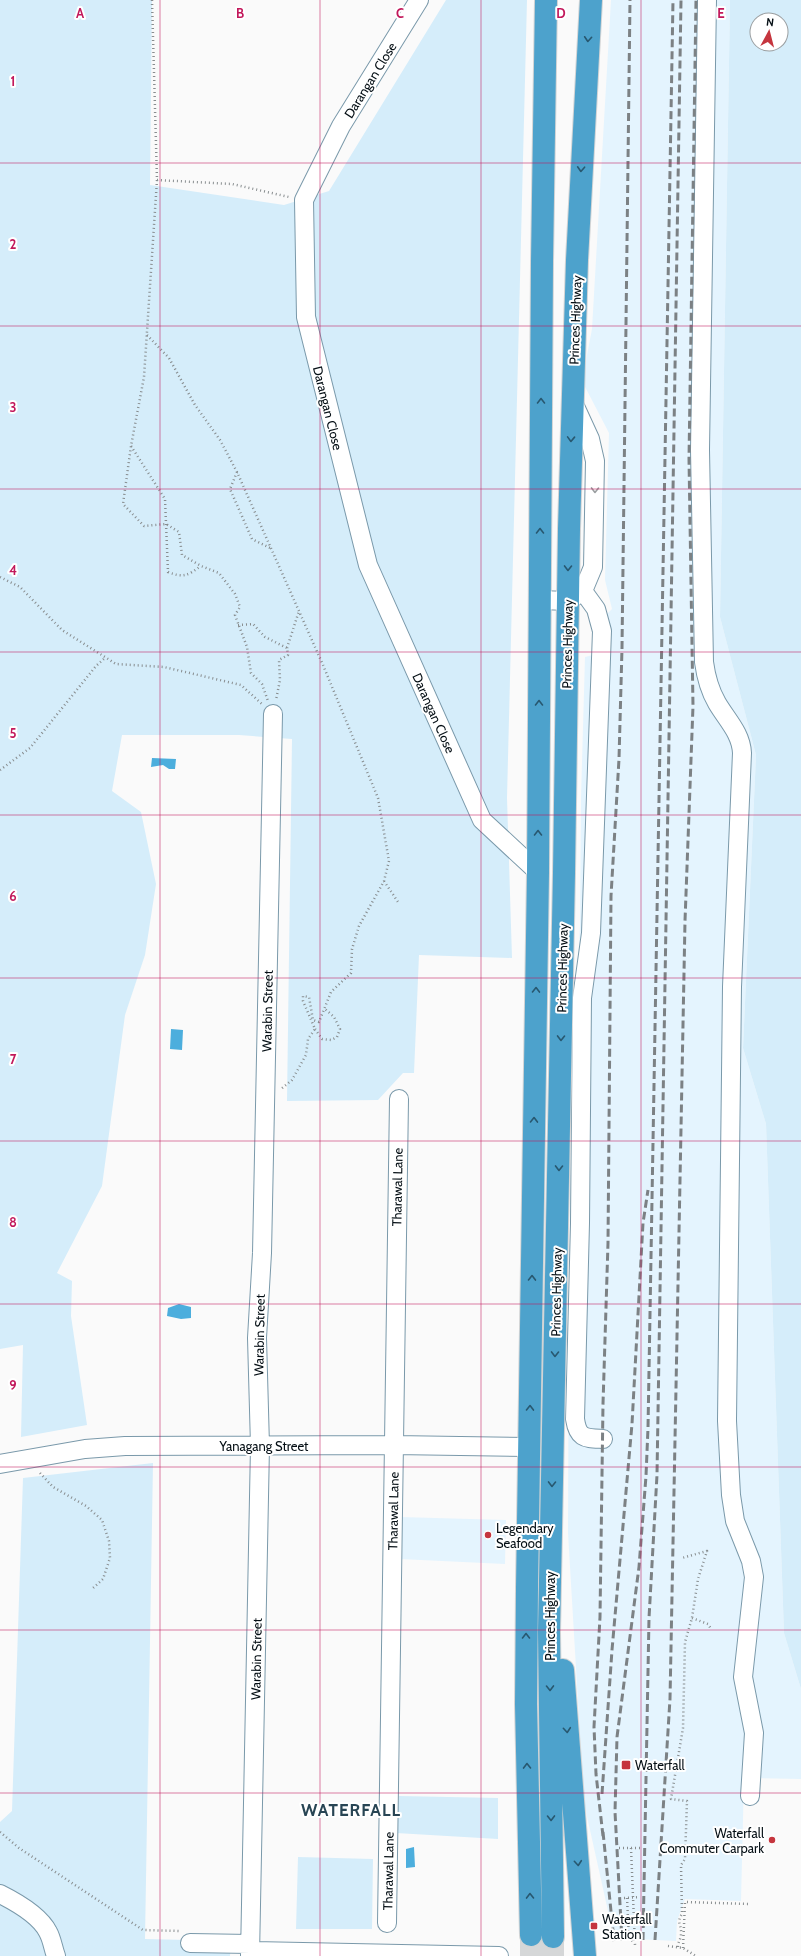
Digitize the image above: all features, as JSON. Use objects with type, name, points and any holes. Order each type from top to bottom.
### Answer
[{"type":"highway","name":"Princes Highway","points":[[531,1935],[526,1704],[538,872],[546,0]]},
{"type":"highway","name":"Princes Highway","points":[[553,1937],[549,1632],[575,596],[572,400],[577,252],[591,0]]},
{"type":"highway","points":[[551,1523],[585,1956]]},
{"type":"street","name":"Darangan Close","points":[[419,0],[341,126],[304,200],[306,317],[368,565],[482,820],[538,872]]},
{"type":"street","points":[[707,0],[700,450],[699,662],[717,703],[734,728],[742,753],[732,987],[727,1421],[734,1521],[751,1561],[754,1577],[743,1677],[754,1732],[750,1796]]},
{"type":"street","points":[[540,600],[575,596],[596,609],[602,631],[591,933],[582,998],[580,1223],[575,1420],[577,1431],[583,1437],[603,1439]]},
{"type":"street","name":"Warabin Street","points":[[250,1950],[260,1446],[257,1338],[262,1253],[273,714]]},
{"type":"street","name":"Tharawal Lane","points":[[387,1923],[399,1099]]},
{"type":"street","name":"Yanagang Street","points":[[0,1464],[105,1447],[394,1444],[529,1447]]},
{"type":"street","points":[[0,1894],[28,1911],[45,1928],[49,1933],[56,1956]]},
{"type":"street","points":[[186,1937],[250,1950],[499,1956]]},
{"type":"path","points":[[152,0],[157,180],[144,377],[131,446],[123,504],[144,526],[166,524],[178,532],[182,555],[201,566],[219,573],[235,594],[240,607],[235,615],[247,647],[251,673],[262,684],[273,714]]},
{"type":"path","points":[[157,180],[232,184],[304,200]]},
{"type":"path","points":[[147,335],[169,358],[195,405],[220,440],[237,472],[299,610],[378,798],[389,861],[384,881],[359,926],[352,949],[351,973],[331,992],[324,1008],[319,1022],[313,1020],[309,997],[303,996],[303,1001],[315,1029],[322,1039],[331,1040],[337,1037],[340,1029],[334,1017],[324,1008]]},
{"type":"path","points":[[131,446],[165,498],[168,572],[179,576],[190,574],[201,566]]},
{"type":"path","points":[[237,472],[230,489],[252,539],[272,549]]},
{"type":"path","points":[[0,577],[20,587],[62,630],[116,664],[164,667],[241,685],[273,714]]},
{"type":"path","points":[[273,714],[280,680],[279,660],[288,655],[287,648],[299,610]]},
{"type":"path","points":[[238,625],[253,624],[265,637],[287,648]]},
{"type":"path","points":[[0,770],[30,748],[96,666],[106,657]]},
{"type":"path","points":[[384,881],[398,902]]},
{"type":"path","points":[[265,1104],[292,1080],[306,1055],[308,1039],[315,1029]]},
{"type":"path","points":[[27,1459],[53,1487],[86,1506],[102,1520],[109,1541],[110,1558],[103,1580],[92,1589]]},
{"type":"path","points":[[678,1947],[682,1930],[679,1926],[679,1919],[682,1914],[681,1865],[685,1859],[687,1801],[671,1799],[684,1728],[685,1642],[692,1618],[698,1579],[707,1551],[682,1558]]},
{"type":"path","points":[[692,1618],[708,1624],[711,1629]]},
{"type":"path","points":[[0,1832],[19,1848],[143,1930],[186,1937]]},
{"type":"path","points":[[619,1848],[640,1848]]},
{"type":"path","points":[[631,1848],[635,1944],[629,1939],[625,1898],[640,1898]]},
{"type":"path","points":[[683,1948],[685,1902],[749,1904]]},
{"type":"path","points":[[668,1946],[683,1948],[696,1956]]},
{"type":"shaded area","points":[[0,0],[152,0],[150,185],[284,205],[329,191],[446,0],[527,0],[507,798],[512,958],[419,955],[414,1073],[403,1073],[378,1100],[287,1101],[292,739],[239,735],[122,735],[112,791],[141,812],[156,884],[145,955],[125,1015],[102,1186],[57,1273],[72,1281],[71,1316],[87,1425],[21,1437],[23,1345],[0,1349]]},
{"type":"shaded area","points":[[611,0],[730,0],[720,617],[756,755],[743,1048],[766,1124],[784,1633],[801,1689],[801,1779],[744,1778],[741,1901],[685,1899],[677,1921],[676,1941],[614,1938],[584,1803],[568,1533],[569,1287],[574,1161],[575,1021],[580,926],[581,798],[585,657],[593,655],[595,626],[612,609],[605,580],[609,433],[582,381],[592,329]]},
{"type":"shaded area","points":[[730,0],[801,0],[801,1689],[784,1633],[766,1124],[743,1048],[756,755],[720,617]]},
{"type":"shaded area","points":[[153,1463],[145,1939],[231,1941],[230,1956],[0,1956],[0,1822],[12,1811],[23,1478]]},
{"type":"shaded area","points":[[400,1517],[506,1520],[505,1564],[400,1559]]},
{"type":"shaded area","points":[[399,1796],[498,1798],[498,1839],[396,1833]]},
{"type":"shaded area","points":[[298,1857],[373,1859],[372,1929],[296,1929]]},
{"type":"water","points":[[152,758],[176,759],[175,769],[169,769],[163,765],[151,767]]},
{"type":"water","points":[[171,1029],[183,1030],[182,1050],[170,1049]]},
{"type":"water","points":[[179,1304],[191,1307],[191,1318],[181,1319],[167,1316],[168,1308]]},
{"type":"water","points":[[414,1847],[415,1867],[406,1868],[406,1849]]},
{"type":"tunnel","points":[[531,1935],[531,1956]]},
{"type":"tunnel","points":[[553,1937],[553,1956]]},
{"type":"railway","points":[[603,1836],[596,1774],[594,1727],[600,1617],[603,1404],[608,1243],[611,896],[619,759],[622,648],[630,0]]},
{"type":"railway","points":[[622,1941],[615,1812],[617,1737],[639,1567],[648,1428],[673,0]]},
{"type":"railway","points":[[643,1940],[649,1618],[657,1475],[681,0]]},
{"type":"railway","points":[[655,1940],[670,1699],[685,921],[693,706],[689,459],[696,0]]},
{"type":"railway","points":[[602,1794],[612,1650],[632,1424],[643,1223],[648,1190]]},
{"type":"railway","points":[[603,1832],[614,1941]]},
{"type":"place","name":"Legendary Seafood","points":[[488,1535]]},
{"type":"place","name":"Waterfall","points":[[626,1765]]},
{"type":"place","name":"Waterfall Commuter Carpark","points":[[772,1840]]},
{"type":"place","name":"Waterfall Station","points":[[594,1926]]},
{"type":"district","name":"WATERFALL","points":[[351,1810]]}]
